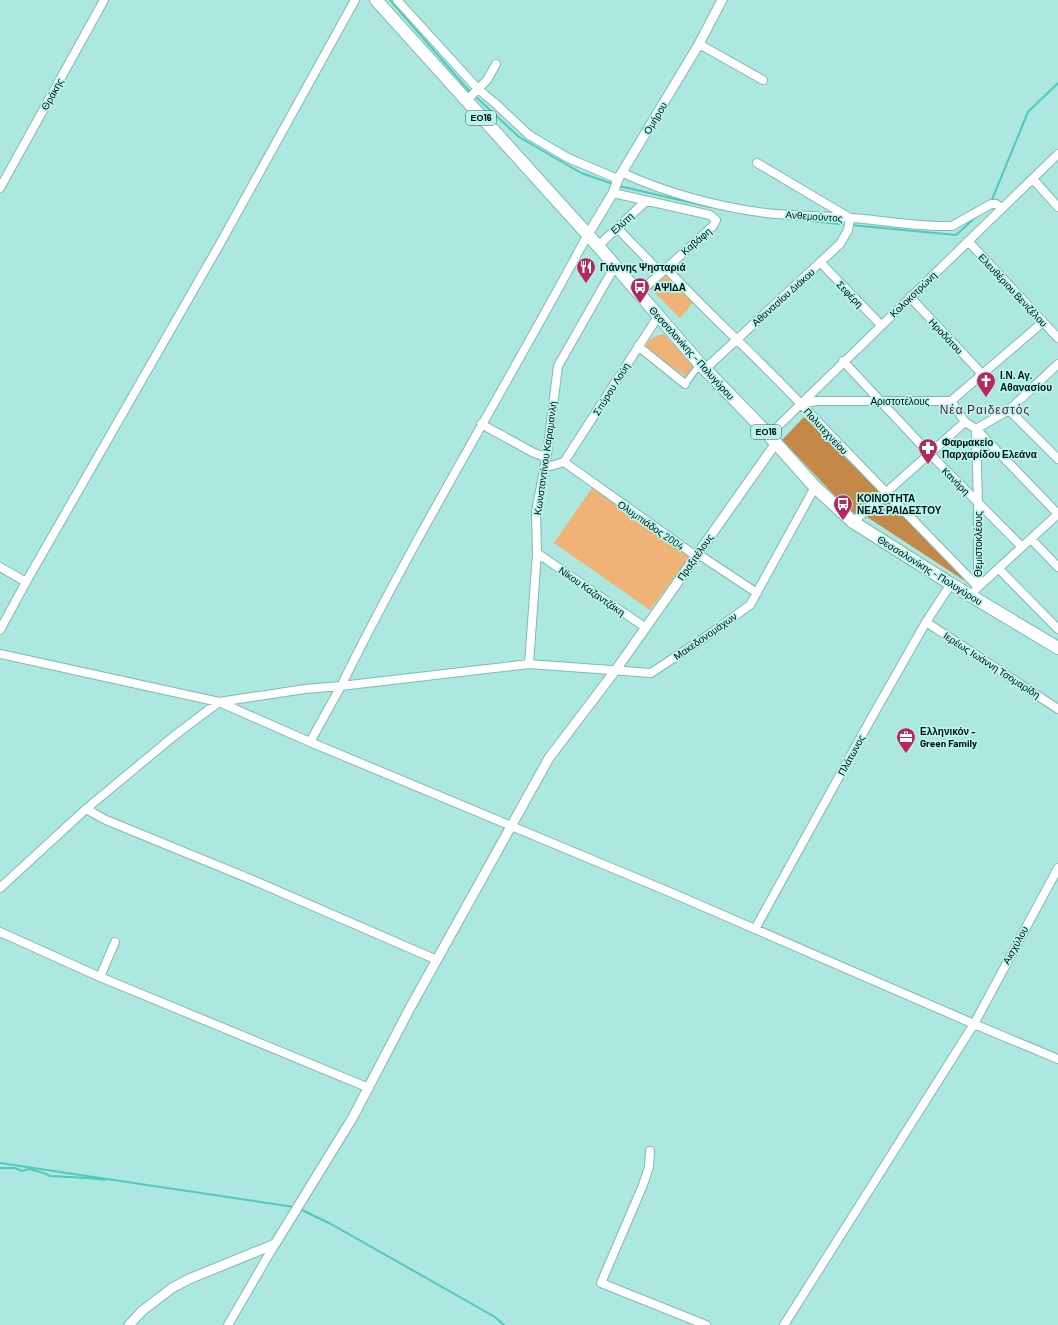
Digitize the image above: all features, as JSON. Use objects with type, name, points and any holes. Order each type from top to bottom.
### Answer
[{"type":"main road","name":"Θεσσαλονίκης - Πολυγύρου","points":[[376,0],[587,236],[598,246],[659,315],[702,367],[772,439],[815,487],[853,522],[951,584],[975,592],[1058,648]]},
{"type":"street","name":"Θράκης","points":[[0,188],[104,0]]},
{"type":"street","points":[[0,630],[217,248],[355,0]]},
{"type":"street","name":"Ανθεμούντος","points":[[397,0],[478,89],[529,135],[568,158],[621,176],[744,209],[804,216],[850,218],[916,225],[952,226],[991,204],[996,204],[1002,208]]},
{"type":"street","name":"Ομήρου","points":[[587,236],[699,44],[722,0]]},
{"type":"street","points":[[699,44],[763,80]]},
{"type":"street","points":[[466,101],[487,80],[496,64]]},
{"type":"street","name":"Κολοκοτρώνη","points":[[772,439],[801,404],[843,361],[1058,154]]},
{"type":"street","points":[[757,163],[850,218]]},
{"type":"street","points":[[1032,179],[1058,207]]},
{"type":"street","points":[[613,193],[646,201]]},
{"type":"street","name":"Καβάφη","points":[[638,293],[713,226],[716,220],[710,215],[673,205],[646,201]]},
{"type":"street","name":"Ελύτη","points":[[598,246],[646,201]]},
{"type":"street","name":"Αθανασίου Διάκου","points":[[702,367],[736,339],[845,237],[850,218]]},
{"type":"street","name":"Πολυτεχνείου","points":[[617,228],[698,302],[801,404],[886,493],[975,592]]},
{"type":"street","points":[[310,742],[341,686],[372,624],[481,424],[587,236]]},
{"type":"street","name":"Ελευθέριου Βενιζέλου","points":[[968,241],[1058,338]]},
{"type":"street","name":"Σεφέρη","points":[[820,262],[881,325]]},
{"type":"street","name":"Κωνσταντίνου Καραμανλή","points":[[529,664],[538,553],[536,512],[546,457],[558,366],[615,266]]},
{"type":"street","name":"Ηροδότου","points":[[910,296],[983,375]]},
{"type":"street","name":"Σπύρου Λούη","points":[[564,462],[659,315]]},
{"type":"street","points":[[975,592],[1058,514],[976,429],[965,422],[951,401],[1043,322]]},
{"type":"street","points":[[638,346],[685,384],[702,367]]},
{"type":"street","name":"Κανάρη","points":[[843,361],[929,453],[1022,547]]},
{"type":"street","points":[[976,429],[1009,410],[1058,364]]},
{"type":"street","name":"Αριστοτέλους","points":[[801,404],[816,401],[951,401]]},
{"type":"street","points":[[1009,410],[1058,459]]},
{"type":"street","points":[[853,522],[965,422]]},
{"type":"street","points":[[481,424],[534,453],[546,457]]},
{"type":"street","name":"Θεμιστοκλέους","points":[[975,592],[978,503],[976,429]]},
{"type":"street","name":"Πραξιτέλους","points":[[275,1244],[369,1088],[510,826],[560,741],[615,671],[646,628],[696,556],[772,439]]},
{"type":"street","points":[[544,468],[564,462]]},
{"type":"street","name":"Ολυμπιάδος 2004","points":[[564,462],[696,556],[701,556],[757,593]]},
{"type":"street","name":"Μακεδονομάχων","points":[[219,702],[279,692],[529,664],[651,673],[707,636],[750,605],[815,487]]},
{"type":"street","points":[[1032,539],[1058,567]]},
{"type":"street","name":"Νίκου Καζαντζάκη","points":[[538,553],[646,628]]},
{"type":"street","points":[[0,567],[26,582]]},
{"type":"street","points":[[999,569],[1058,629]]},
{"type":"street","name":"Πλάτωνος","points":[[755,929],[926,622],[951,584]]},
{"type":"street","name":"Ιερέως Ιωάννη Τσομαρίδη","points":[[926,622],[1058,709]]},
{"type":"street","points":[[0,654],[219,702],[1058,1059]]},
{"type":"street","points":[[0,888],[86,809],[174,736],[219,702]]},
{"type":"street","points":[[86,809],[106,820],[255,881],[437,960]]},
{"type":"street","name":"Αισχύλου","points":[[784,1325],[974,1024],[1058,868]]},
{"type":"street","points":[[0,932],[100,977],[369,1088]]},
{"type":"street","points":[[100,977],[115,942]]},
{"type":"street","points":[[650,1151],[649,1167],[643,1185],[601,1283],[706,1325]]},
{"type":"street","points":[[129,1325],[142,1311],[172,1288],[189,1279],[275,1244]]},
{"type":"street","points":[[228,1325],[275,1244]]},
{"type":"shaded area","points":[[664,271],[693,303],[680,318],[649,287]]},
{"type":"shaded area","points":[[664,334],[692,365],[692,371],[688,377],[646,351],[647,344],[651,339]]},
{"type":"shaded area","points":[[804,417],[879,491],[855,514],[838,499],[782,440]]},
{"type":"shaded area","points":[[592,488],[691,555],[650,610],[554,543]]},
{"type":"shaded area","points":[[887,500],[961,576],[965,581],[867,517]]},
{"type":"waterway","points":[[390,0],[471,93]]},
{"type":"waterway","points":[[991,202],[1028,112],[1058,83]]},
{"type":"waterway","points":[[475,96],[519,137],[581,173],[613,184]]},
{"type":"waterway","points":[[619,186],[710,207]]},
{"type":"waterway","points":[[851,225],[956,235],[977,216]]},
{"type":"waterway","points":[[803,220],[847,225]]},
{"type":"waterway","points":[[0,1163],[294,1207]]},
{"type":"waterway","points":[[0,1168],[15,1168],[22,1171],[29,1169],[50,1176],[105,1180]]},
{"type":"waterway","points":[[300,1209],[331,1224],[495,1317],[504,1325]]},
{"type":"place","name":"Γιάννης Ψησταριά","points":[[586,284]]},
{"type":"place","name":"ΑΨΙΔΑ","points":[[640,304]]},
{"type":"place","name":"Ι.Ν. Αγ. Αθανασίου","points":[[986,398]]},
{"type":"place","name":"Φαρμακείο Παρχαρίδου Ελεάνα","points":[[928,465]]},
{"type":"place","name":"ΚΟΙΝΟΤΗΤΑ ΝΕΑΣ ΡΑΙΔΕΣΤΟΥ","points":[[843,521]]},
{"type":"place","name":"Ελληνικόν - Green Family","points":[[906,754]]},
{"type":"district","name":"Νέα Ραιδεστός","points":[[985,410]]}]
